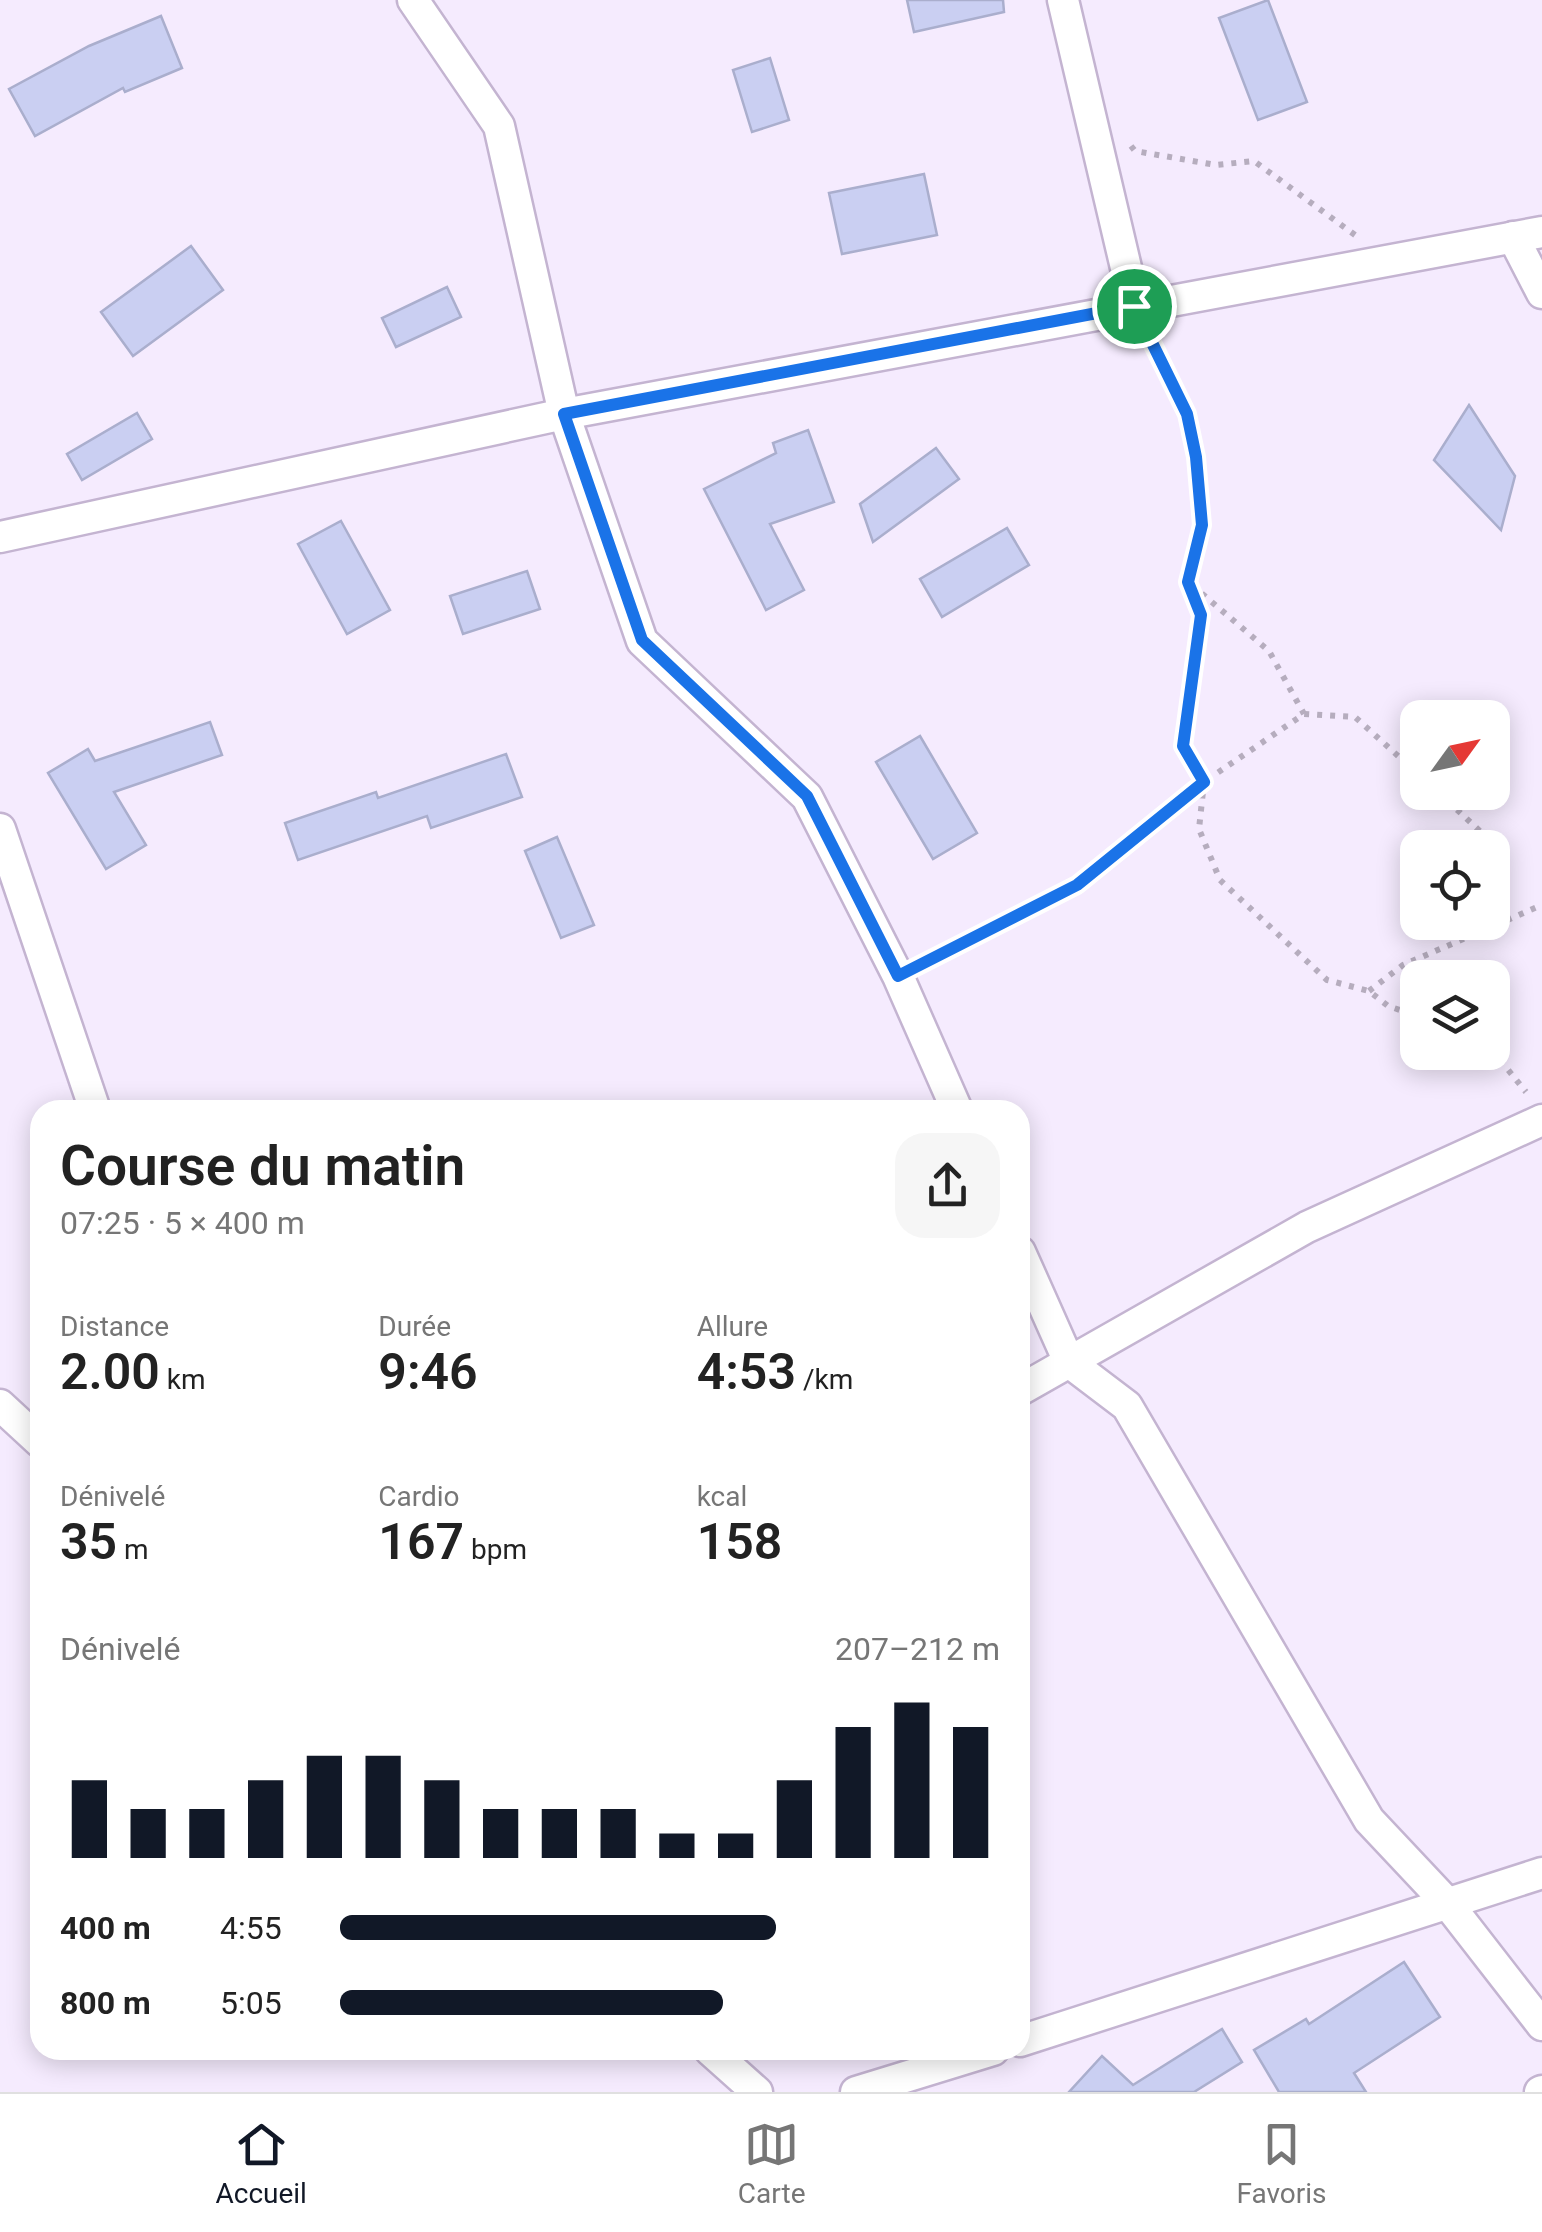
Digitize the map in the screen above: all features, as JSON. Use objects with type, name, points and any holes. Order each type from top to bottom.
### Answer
[{"type":"street","points":[[413,0],[499,126],[564,414],[642,640],[807,796],[898,976],[953,1100]]},
{"type":"street","points":[[1063,0],[1134,306]]},
{"type":"street","points":[[0,536],[564,414],[1528,235],[1542,294]]},
{"type":"street","points":[[0,830],[92,1100]]},
{"type":"street","points":[[1030,1384],[1307,1226],[1537,1110]]},
{"type":"street","points":[[1030,1274],[1069,1362],[1127,1406],[1369,1820],[1448,1904],[1542,2025]]},
{"type":"street","points":[[0,1405],[30,1433]]},
{"type":"street","points":[[1030,2038],[1542,1874]]},
{"type":"street","points":[[721,2060],[757,2092]]},
{"type":"street","points":[[856,2092],[960,2060]]},
{"type":"path","points":[[1125,138],[1135,151],[1216,166],[1254,161],[1375,250],[1398,258]]},
{"type":"path","points":[[1134,306],[1187,414],[1196,457],[1202,525],[1188,582],[1201,615],[1183,746],[1204,782],[1199,829],[1220,880],[1326,980],[1369,991],[1400,1010]]},
{"type":"path","points":[[1188,582],[1270,651],[1304,714]]},
{"type":"path","points":[[898,976],[1077,885],[1204,782],[1304,714],[1355,718],[1400,758]]},
{"type":"path","points":[[1457,810],[1479,830]]},
{"type":"path","points":[[1369,991],[1403,965],[1542,905]]},
{"type":"path","points":[[1507,1070],[1537,1110]]},
{"type":"building","points":[[907,0],[1003,0],[1004,12],[914,32]]},
{"type":"building","points":[[1268,0],[1307,102],[1258,120],[1219,18]]},
{"type":"building","points":[[161,16],[182,68],[125,92],[123,88],[35,136],[9,89],[89,46]]},
{"type":"building","points":[[770,58],[789,120],[752,132],[733,70]]},
{"type":"building","points":[[924,174],[937,235],[842,254],[829,193]]},
{"type":"building","points":[[191,246],[223,290],[133,356],[101,312]]},
{"type":"building","points":[[447,287],[461,317],[396,347],[382,318]]},
{"type":"building","points":[[1469,405],[1515,476],[1501,530],[1434,460]]},
{"type":"building","points":[[137,413],[152,439],[82,480],[67,454]]},
{"type":"building","points":[[808,430],[834,502],[770,524],[804,590],[766,610],[704,489],[776,453],[773,443]]},
{"type":"building","points":[[936,448],[959,479],[873,542],[860,504]]},
{"type":"building","points":[[341,521],[390,610],[347,634],[298,544]]},
{"type":"building","points":[[1007,528],[1029,565],[942,617],[920,579]]},
{"type":"building","points":[[527,571],[540,609],[463,634],[450,596]]},
{"type":"building","points":[[210,722],[222,755],[114,792],[146,845],[106,869],[48,773],[88,749],[95,761]]},
{"type":"building","points":[[920,736],[977,833],[933,859],[876,762]]},
{"type":"building","points":[[506,754],[522,797],[431,828],[427,816],[298,860],[285,823],[376,792],[378,798]]},
{"type":"building","points":[[557,837],[594,925],[561,938],[525,851]]},
{"type":"building","points":[[1404,1962],[1440,2017],[1354,2073],[1366,2092],[1279,2092],[1254,2050],[1306,2019],[1309,2024]]},
{"type":"building","points":[[1222,2029],[1242,2062],[1194,2092],[1069,2092],[1102,2056],[1133,2085]]},
{"type":"route","points":[[1134,306],[1150,330],[1187,414],[1196,457],[1202,525],[1188,582],[1201,615],[1183,746],[1204,782],[1077,885],[898,976],[807,796],[642,640],[564,414],[1134,306]]}]
